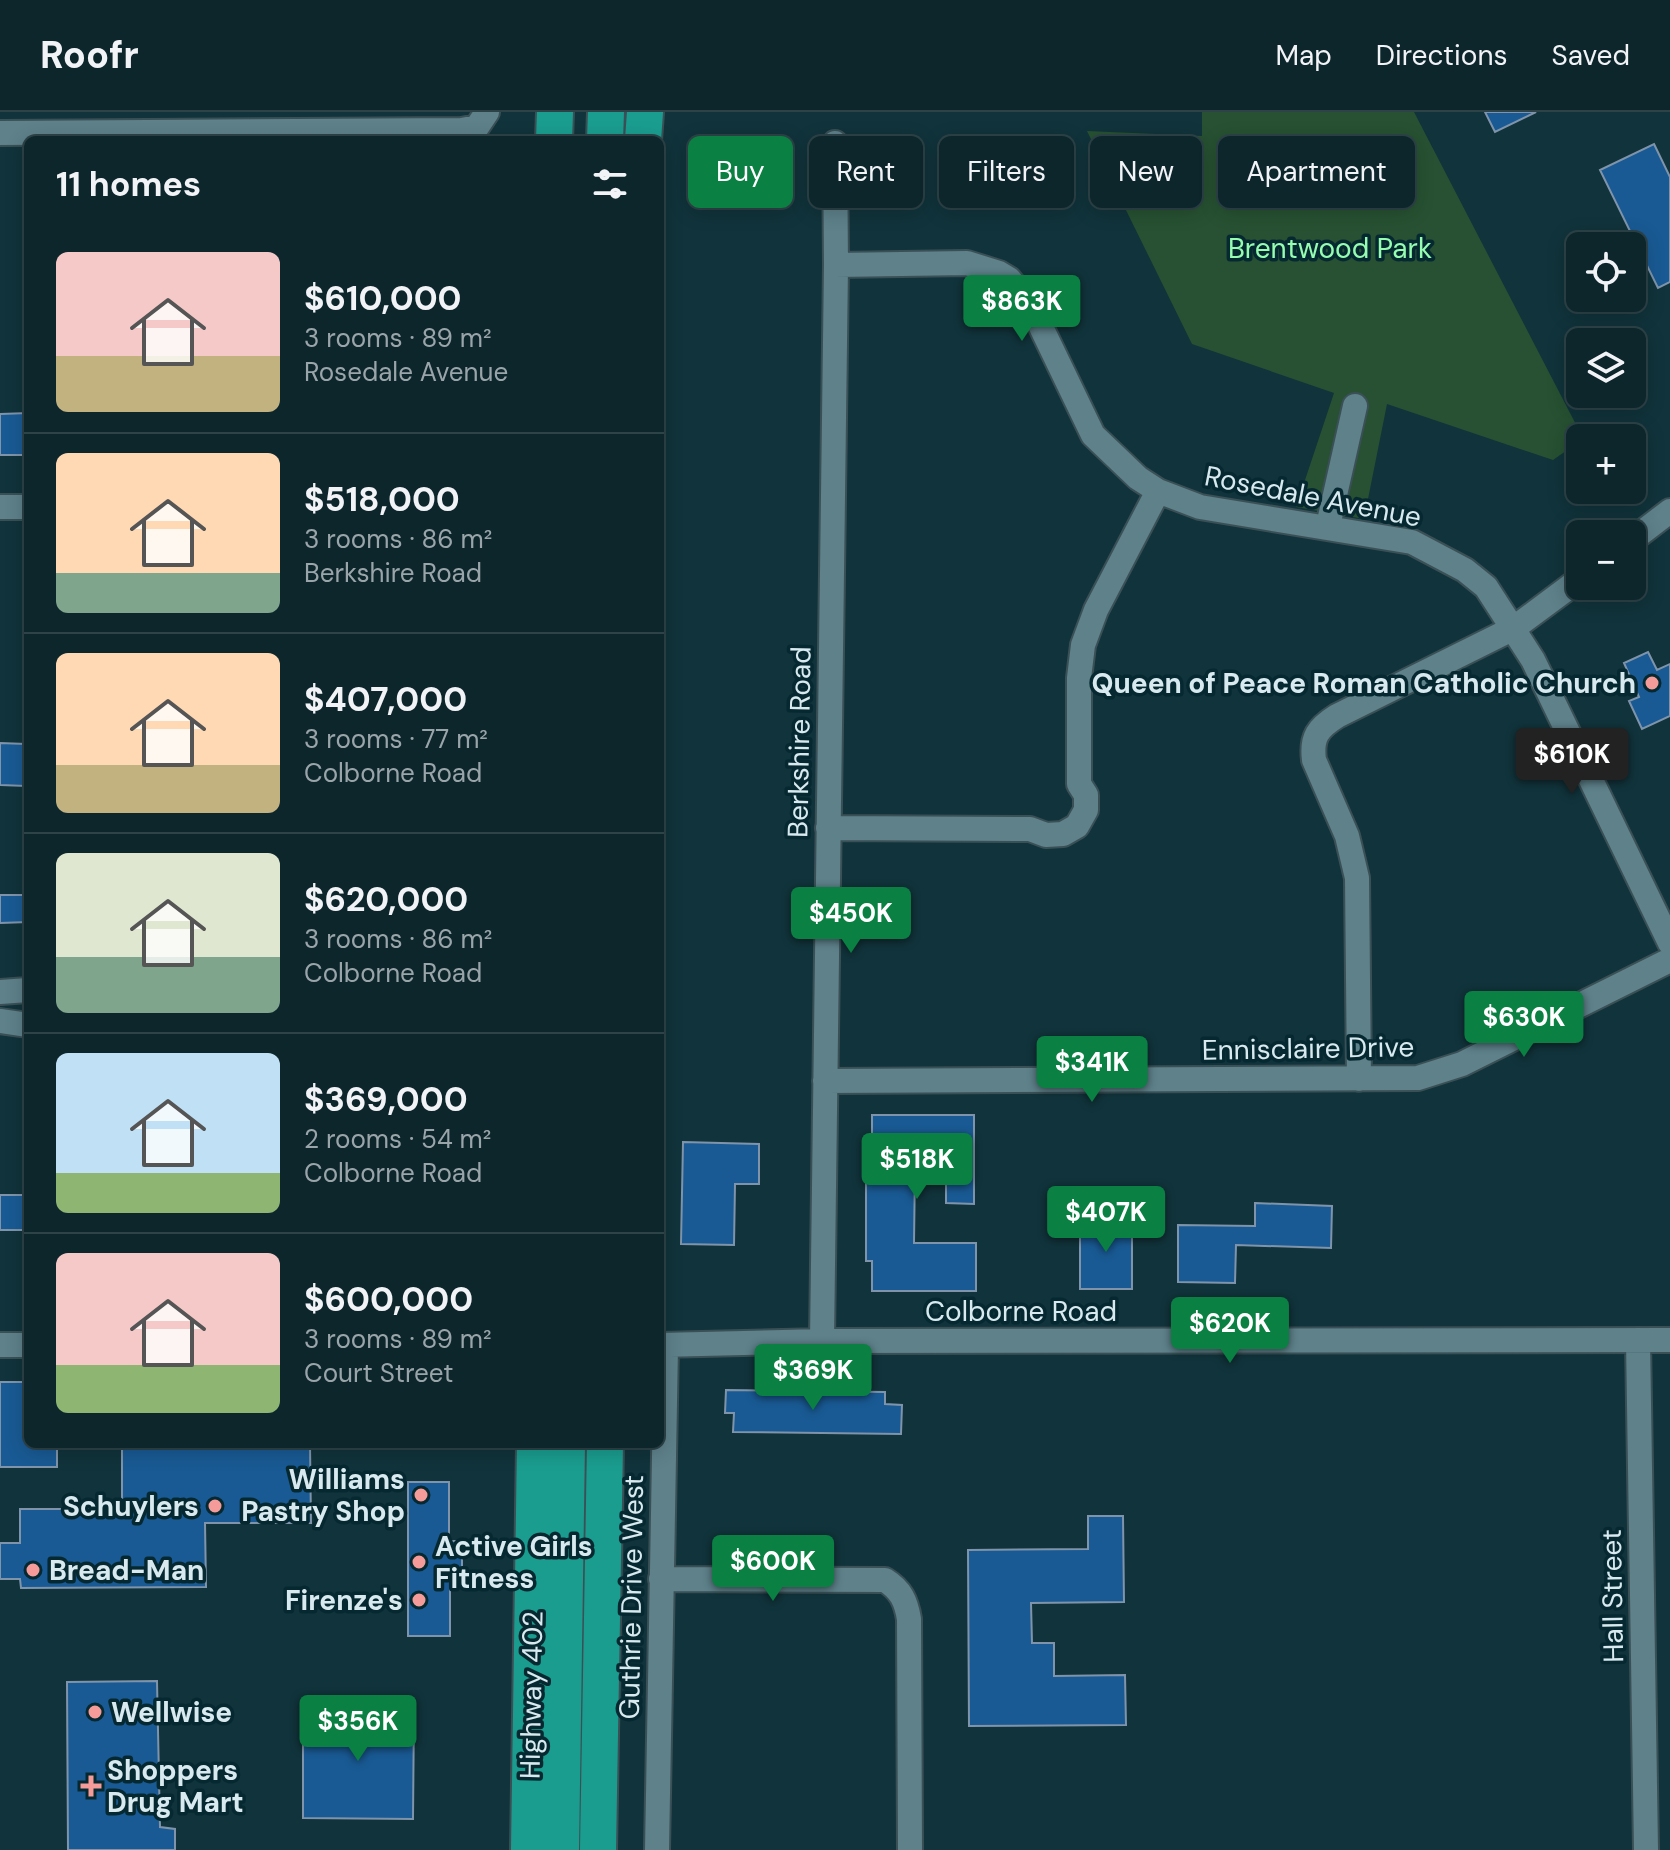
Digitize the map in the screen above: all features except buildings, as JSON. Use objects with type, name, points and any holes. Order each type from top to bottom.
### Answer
[{"type":"highway","points":[[538,112],[538,136]]},
{"type":"highway","points":[[554,136],[555,112]]},
{"type":"highway","points":[[587,136],[588,112]]},
{"type":"highway","points":[[605,136],[606,112]]},
{"type":"highway","points":[[624,112],[624,136]]},
{"type":"highway","points":[[643,136],[645,112]]},
{"type":"highway","name":"Highway 402","points":[[529,1850],[535,1448]]},
{"type":"highway","points":[[561,1850],[567,1448]]},
{"type":"highway","name":"Highway 402","points":[[580,1850],[586,1448]]},
{"type":"highway","points":[[598,1850],[605,1448]]},
{"type":"street","points":[[0,133],[462,130],[477,127],[485,117]]},
{"type":"street","name":"Berkshire Road","points":[[822,1341],[836,208]]},
{"type":"street","name":"Rosedale Avenue","points":[[836,265],[967,263],[999,273],[1009,279],[1030,304],[1093,435],[1119,463],[1158,491],[1200,507],[1412,542],[1452,563],[1486,587],[1533,660],[1670,943]]},
{"type":"street","points":[[1328,526],[1355,406]]},
{"type":"street","points":[[828,828],[1030,829],[1054,836],[1077,826],[1087,802],[1079,775],[1079,678],[1083,645],[1096,610],[1158,491]]},
{"type":"street","points":[[0,507],[24,507]]},
{"type":"street","points":[[1646,529],[1670,511]]},
{"type":"street","points":[[1359,1079],[1357,878],[1347,836],[1314,760],[1314,739],[1318,730],[1337,716],[1514,628],[1566,589]]},
{"type":"street","name":"Ennisclaire Drive","points":[[825,1081],[1405,1080],[1446,1070],[1670,960]]},
{"type":"street","points":[[0,992],[24,990]]},
{"type":"street","points":[[0,1021],[24,1024]]},
{"type":"street","name":"Hall Street","points":[[1638,1340],[1646,1850]]},
{"type":"street","name":"Colborne Road","points":[[664,1345],[822,1341],[1670,1340]]},
{"type":"street","points":[[0,1345],[24,1345]]},
{"type":"street","name":"Guthrie Drive West","points":[[657,1850],[662,1448]]},
{"type":"street","points":[[661,1579],[885,1580],[906,1600],[909,1619],[910,1850]]},
{"type":"green space","name":"Brentwood Park","points":[[1202,112],[1414,112],[1576,424],[1566,424],[1566,451],[1553,460],[1387,404],[1364,519],[1296,507],[1334,393],[1192,344],[1125,208],[1202,208]]},
{"type":"green space","name":"Brentwood Park","points":[[1087,131],[1202,136],[1090,137]]},
{"type":"place","name":"Queen of Peace Roman Catholic Church","points":[[1652,683]]},
{"type":"place","name":"Williams Pastry Shop","points":[[421,1495]]},
{"type":"place","name":"Schuylers","points":[[215,1506]]},
{"type":"place","name":"Active Girls Fitness","points":[[419,1562]]},
{"type":"place","name":"Bread-Man","points":[[33,1570]]},
{"type":"place","name":"Firenze's","points":[[419,1600]]},
{"type":"place","name":"Wellwise","points":[[95,1712]]},
{"type":"place","name":"Shoppers Drug Mart","points":[[91,1786]]}]
